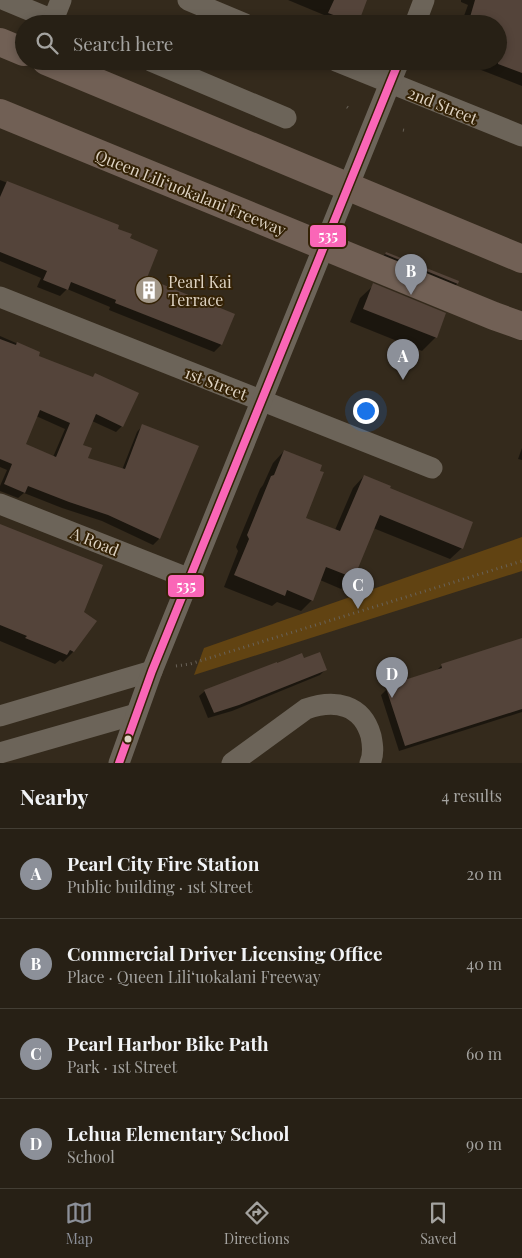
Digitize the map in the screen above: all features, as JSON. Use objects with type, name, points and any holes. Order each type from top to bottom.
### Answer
[{"type":"highway","points":[[0,42],[15,48]]},
{"type":"highway","points":[[68,70],[522,259]]},
{"type":"highway","name":"Queen Liliʻuokalani Freeway","points":[[0,113],[522,326]]},
{"type":"street","points":[[5,0],[40,15]]},
{"type":"street","points":[[58,15],[61,0]]},
{"type":"street","points":[[188,0],[224,15]]},
{"type":"street","points":[[418,15],[424,0]]},
{"type":"street","points":[[172,70],[286,118]]},
{"type":"street","name":"2nd Street","points":[[358,70],[522,136]]},
{"type":"street","points":[[119,763],[152,671],[395,70]]},
{"type":"street","name":"1st Street","points":[[0,297],[432,468]]},
{"type":"street","name":"A Road","points":[[0,504],[190,579]]},
{"type":"street","points":[[0,716],[152,671]]},
{"type":"street","points":[[232,763],[306,709],[320,704],[335,704],[349,707],[361,715],[368,727],[373,754],[370,763]]},
{"type":"street","points":[[0,753],[136,714]]},
{"type":"path","points":[[152,671],[190,664],[522,561]]},
{"type":"shaded area","points":[[522,537],[522,571],[194,675],[204,648]]},
{"type":"building","points":[[334,0],[367,0],[361,15],[333,15],[328,13]]},
{"type":"building","points":[[475,0],[522,0],[522,73],[507,67],[507,15],[471,15]]},
{"type":"building","points":[[7,181],[119,225],[118,229],[132,234],[130,238],[158,250],[147,278],[235,314],[222,345],[115,303],[116,300],[71,282],[68,290],[43,280],[47,271],[0,252],[0,197]]},
{"type":"building","points":[[386,252],[459,281],[458,284],[385,254]]},
{"type":"building","points":[[373,283],[446,313],[437,338],[363,309]]},
{"type":"building","points":[[0,339],[16,345],[17,342],[40,352],[39,356],[93,377],[95,373],[139,393],[123,427],[96,414],[83,445],[92,448],[88,458],[125,469],[142,424],[199,446],[160,539],[108,515],[28,486],[25,493],[4,484],[12,464],[0,459]],"holes":[[[40,410],[70,423],[56,457],[26,444]]]},
{"type":"building","points":[[284,450],[322,465],[320,471],[324,472],[306,518],[340,531],[364,475],[391,486],[390,488],[473,522],[463,549],[380,515],[354,578],[326,567],[313,601],[287,590],[285,596],[234,575],[249,539],[247,535],[271,476],[274,475]]},
{"type":"building","points":[[0,524],[103,565],[84,612],[97,621],[74,652],[70,650],[67,655],[25,638],[27,636],[0,625]]},
{"type":"building","points":[[522,638],[522,709],[405,746],[386,688],[395,685],[395,683],[442,668],[441,664]]},
{"type":"building","points":[[320,652],[327,670],[214,713],[204,690],[302,653],[304,658]]},
{"type":"transit line","name":"535","points":[[119,763],[152,671],[395,70]]},
{"type":"place","name":"Pearl Kai Terrace","points":[[149,290]]},
{"type":"place","name":"Commercial Driver Licensing Office","points":[[411,295]]},
{"type":"place","name":"Pearl City Fire Station","points":[[403,380]]},
{"type":"place","name":"Pearl Harbor Bike Path","points":[[358,609]]},
{"type":"place","name":"Lehua Elementary School","points":[[392,698]]}]
